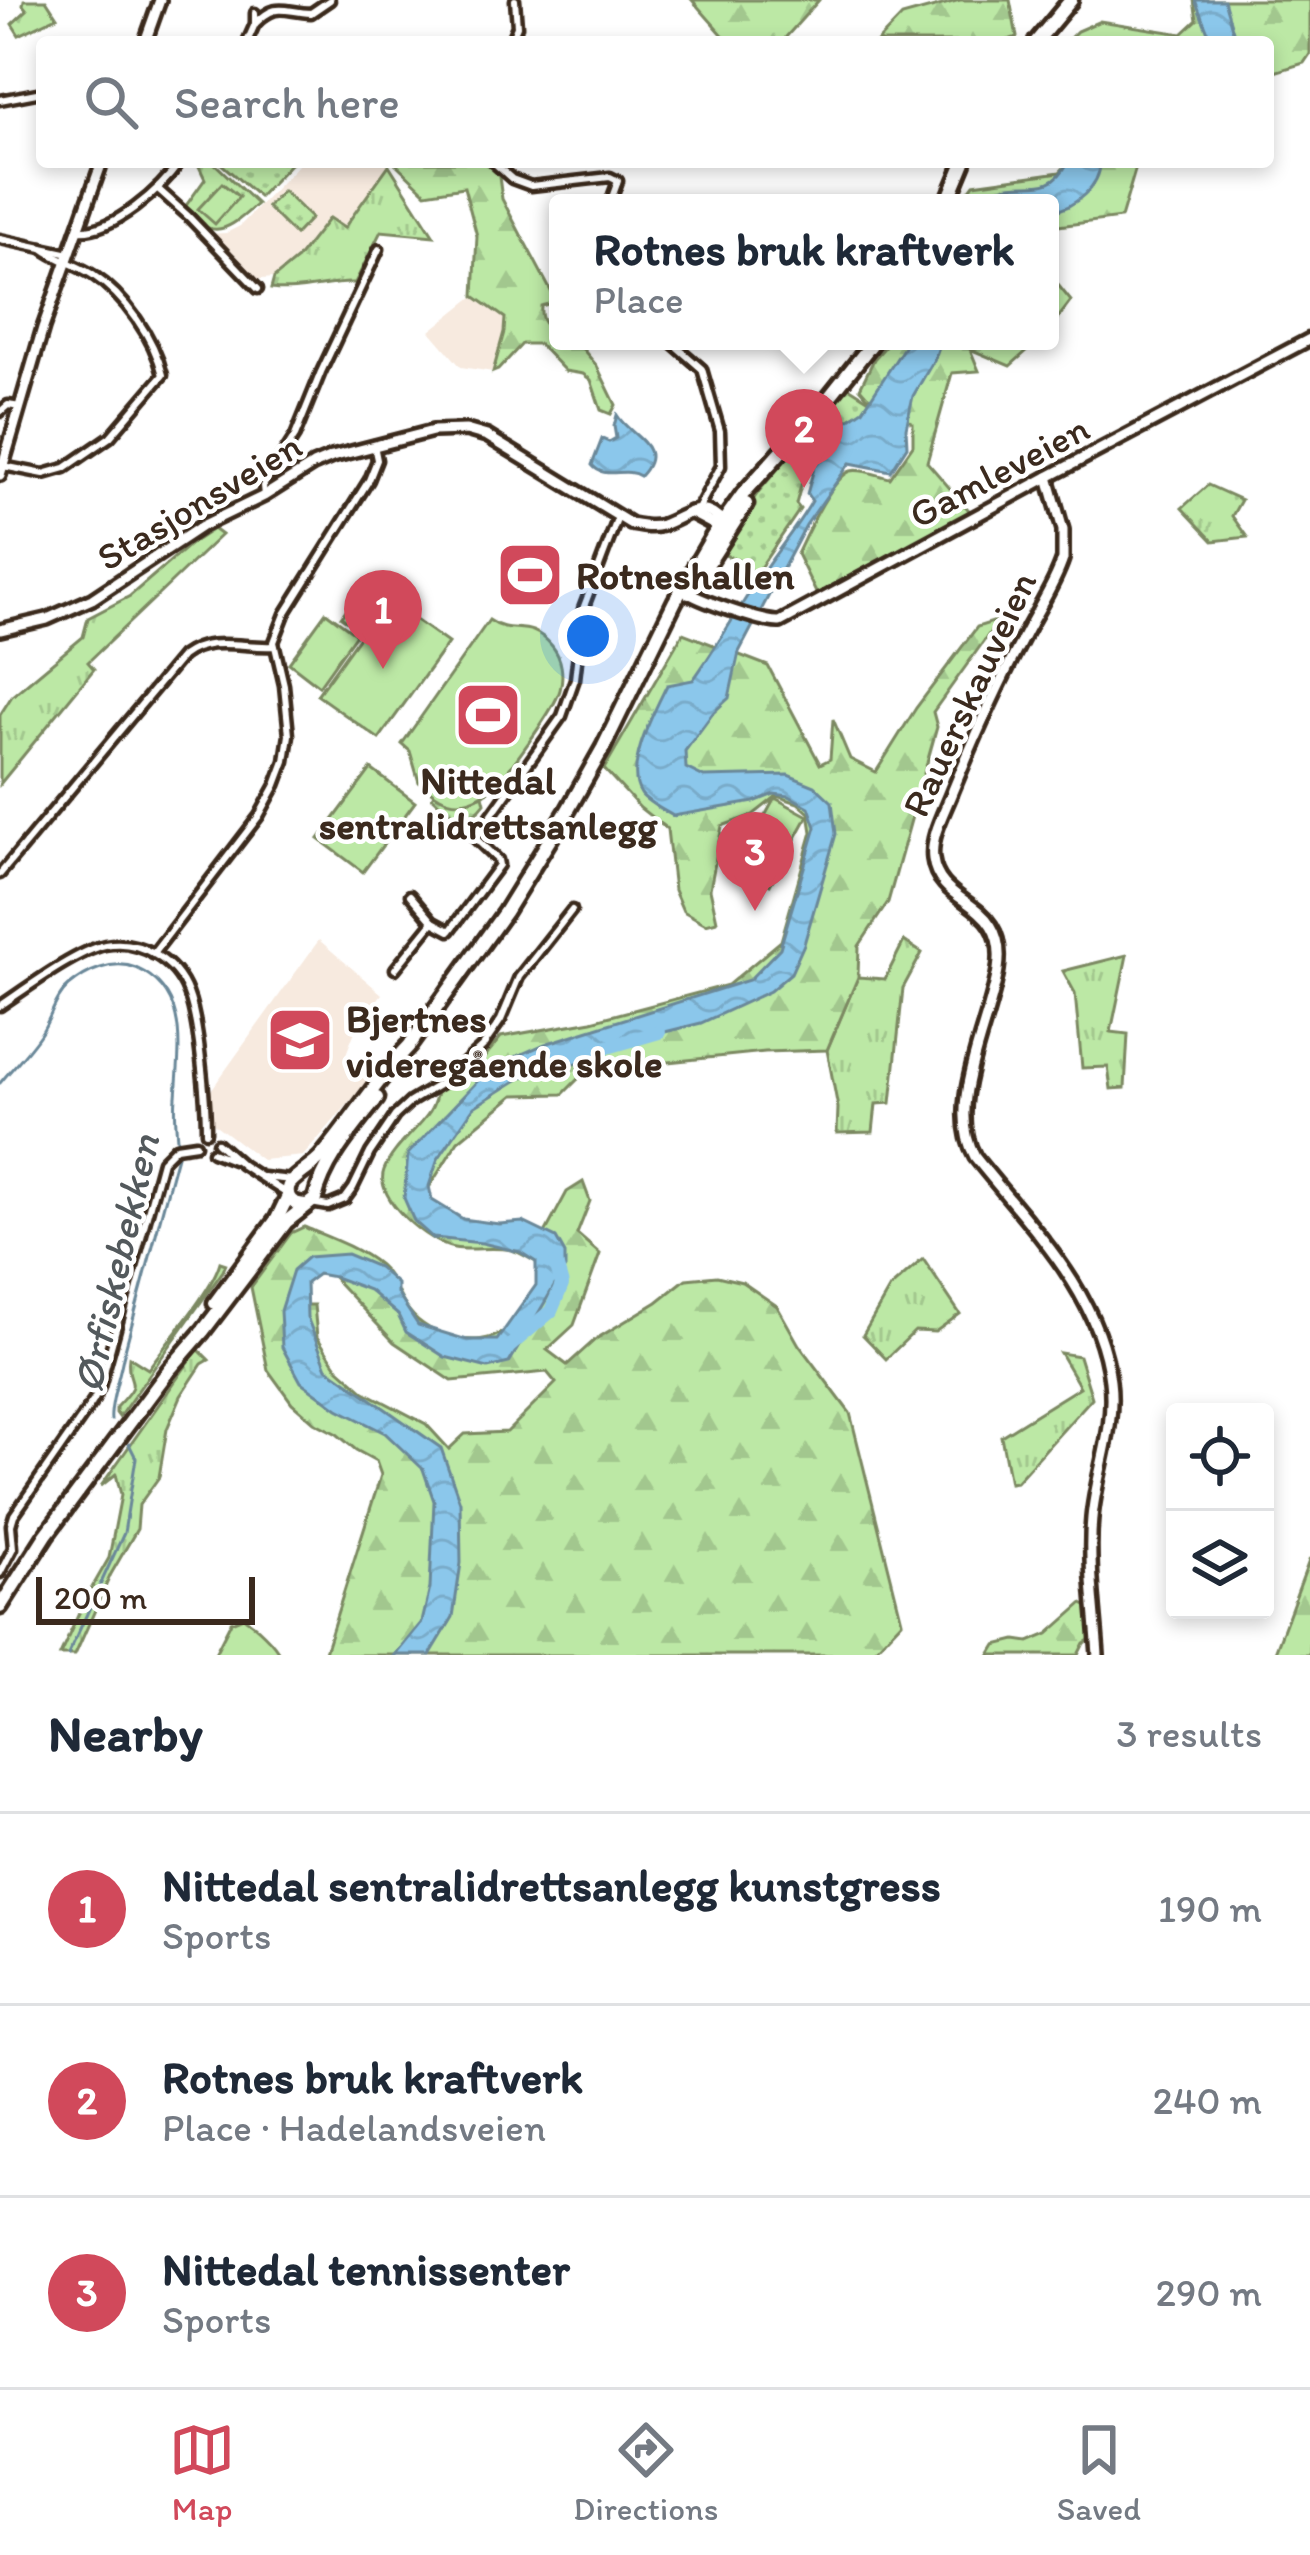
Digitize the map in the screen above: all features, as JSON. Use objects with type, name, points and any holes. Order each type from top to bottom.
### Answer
[{"type":"highway","points":[[1041,36],[1071,0]]},
{"type":"highway","points":[[185,1349],[281,1212],[292,1187],[322,1157],[481,949],[592,768],[723,526],[867,350]]},
{"type":"highway","points":[[0,1607],[56,1520],[185,1349],[312,1196],[328,1163],[398,1069],[409,1046]]},
{"type":"highway","points":[[292,1187],[310,1179],[312,1196]]},
{"type":"highway","points":[[292,1187],[296,1204],[312,1196]]},
{"type":"main road","points":[[147,36],[160,0]]},
{"type":"main road","points":[[1,471],[43,328],[100,168]]},
{"type":"main road","name":"Gamleveien","points":[[688,590],[770,623],[779,622],[1310,339]]},
{"type":"main road","name":"Stasjonsveien","points":[[0,630],[27,626],[79,605],[202,526],[265,496],[323,460],[433,431],[472,431],[618,517]]},
{"type":"main road","name":"Rauerskauveien","points":[[1048,477],[1063,530],[1064,559],[975,735],[938,828],[932,856],[947,886],[989,921],[999,942],[998,976],[965,1110],[970,1149],[1070,1277],[1094,1323],[1107,1363],[1109,1420],[1092,1516],[1098,1655]]},
{"type":"main road","points":[[618,517],[638,526],[653,526],[694,512],[709,512],[723,526]]},
{"type":"street","points":[[255,24],[273,9],[310,13],[330,0]]},
{"type":"street","points":[[513,36],[517,26],[514,0]]},
{"type":"street","points":[[250,36],[255,13]]},
{"type":"street","points":[[0,100],[36,93]]},
{"type":"street","points":[[78,230],[93,230],[116,218],[158,189],[175,168]]},
{"type":"street","points":[[500,168],[531,187],[610,178],[618,181],[613,194]]},
{"type":"street","points":[[158,189],[258,290]]},
{"type":"street","points":[[0,239],[69,258],[97,278],[155,348],[163,375],[110,437],[65,467],[44,474],[1,471]]},
{"type":"street","points":[[265,496],[263,486],[295,436],[379,249]]},
{"type":"street","points":[[680,350],[702,369],[723,452],[721,466],[694,512]]},
{"type":"street","points":[[0,412],[8,405],[20,406]]},
{"type":"street","points":[[153,953],[259,816],[277,785],[289,726],[274,646],[276,631],[371,476],[377,460],[374,445]]},
{"type":"street","points":[[410,895],[433,922],[450,931],[499,865],[475,838],[571,697],[583,609],[618,517]]},
{"type":"street","points":[[0,874],[182,656],[212,644],[274,646]]},
{"type":"street","points":[[312,1196],[328,1206],[351,1192],[395,1116],[445,1081],[483,1046],[501,1020],[519,977],[572,910]]},
{"type":"street","points":[[394,969],[433,922]]},
{"type":"street","points":[[0,1006],[100,947],[128,945],[153,953],[176,973],[190,999],[206,1132]]},
{"type":"street","points":[[217,1142],[260,1177],[292,1187]]},
{"type":"street","points":[[0,1573],[13,1548],[14,1515],[98,1393],[164,1157],[172,1149],[196,1144]]},
{"type":"street","points":[[212,1152],[236,1161]]},
{"type":"street","points":[[260,1177],[292,1187]]},
{"type":"shaded area","points":[[295,168],[386,168],[344,229],[328,219],[297,259],[274,278],[250,280],[241,272],[246,266],[232,251],[227,255],[209,234],[240,226]]},
{"type":"shaded area","points":[[474,296],[505,318],[493,372],[461,367],[430,331]]},
{"type":"shaded area","name":"Bjertnes videregående skole","points":[[319,940],[382,994],[357,1026],[346,1054],[376,1072],[303,1156],[262,1160],[213,1123],[209,1093]]},
{"type":"green space","points":[[24,0],[46,0],[57,17],[19,35],[12,24],[27,10]]},
{"type":"green space","points":[[692,0],[819,0],[787,36],[724,36]]},
{"type":"green space","points":[[960,0],[1010,0],[1017,36],[883,36],[902,16]]},
{"type":"green space","points":[[1194,0],[1310,0],[1310,54],[1304,63],[1274,72],[1274,36],[1072,36],[1100,21],[1182,34],[1197,20]]},
{"type":"green space","points":[[200,168],[219,168],[257,204],[229,226],[203,226],[185,207],[205,179]]},
{"type":"green space","points":[[226,168],[286,168],[259,197]]},
{"type":"green space","points":[[391,168],[434,236],[381,231],[355,283],[271,289],[274,278],[297,259],[329,218],[344,228]]},
{"type":"green space","points":[[400,168],[498,168],[502,199],[549,287],[549,304],[541,306],[549,327],[549,350],[584,350],[616,405],[611,414],[601,410],[591,380],[565,371],[539,344],[522,344],[493,372],[505,318],[474,296],[477,236],[464,187],[426,193]]},
{"type":"green space","points":[[1064,168],[1136,168],[1121,218],[1059,226],[1059,194],[967,194],[974,184]]},
{"type":"green space","points":[[222,183],[239,197],[215,224],[198,209]]},
{"type":"green space","points":[[283,191],[311,218],[295,235],[267,207]]},
{"type":"green space","points":[[1059,286],[1071,301],[1059,317]]},
{"type":"green space","points":[[882,350],[970,350],[979,371],[952,373],[927,462],[974,516],[820,601],[797,554],[820,508],[851,471],[890,478],[913,445],[913,423],[860,388]]},
{"type":"green space","points":[[972,350],[1028,350],[1010,366]]},
{"type":"green space","points":[[847,386],[874,403],[830,432],[815,449],[796,504],[800,509],[755,575],[742,561],[716,552],[760,490]]},
{"type":"green space","points":[[1208,485],[1241,500],[1232,516],[1247,537],[1213,541],[1182,508]]},
{"type":"green space","points":[[213,529],[221,535],[88,662],[94,669],[0,784],[0,715],[12,696],[83,637],[88,618],[130,596]]},
{"type":"green space","points":[[363,586],[380,598],[358,629],[341,617]]},
{"type":"green space","points":[[386,599],[448,643],[379,739],[317,695]]},
{"type":"green space","points":[[326,612],[356,634],[319,686],[289,663]]},
{"type":"green space","points":[[489,620],[543,637],[558,656],[561,684],[540,725],[499,781],[476,798],[452,801],[419,782],[410,751],[402,744]]},
{"type":"green space","points":[[999,620],[933,712],[937,727],[888,902],[859,946],[858,977],[827,1050],[658,1063],[579,1078],[563,1094],[514,1095],[458,1141],[422,1199],[446,1227],[544,1235],[567,1192],[583,1182],[590,1201],[577,1234],[600,1254],[574,1325],[547,1350],[567,1365],[596,1339],[686,1279],[717,1276],[742,1282],[777,1306],[799,1345],[850,1413],[902,1621],[870,1655],[324,1655],[381,1475],[376,1461],[292,1403],[268,1370],[251,1287],[291,1233],[304,1227],[379,1265],[410,1312],[441,1334],[481,1339],[509,1327],[540,1288],[536,1262],[511,1250],[454,1248],[431,1238],[387,1194],[383,1182],[388,1162],[430,1111],[439,1084],[475,1069],[501,1037],[592,1021],[728,985],[781,941],[812,832],[809,813],[798,803],[777,796],[753,815],[722,826],[710,889],[717,921],[706,924],[683,911],[674,890],[667,829],[604,769],[683,633],[768,666],[820,764],[830,759],[833,719],[850,759],[876,772],[916,708],[977,627]],"holes":[[[328,1272],[394,1342],[452,1381],[547,1372],[556,1383],[507,1432],[465,1434],[449,1449],[426,1424],[365,1392],[338,1368],[317,1337],[314,1305],[291,1305],[298,1279]]]},
{"type":"green space","points":[[371,769],[415,802],[363,872],[319,839]]},
{"type":"green space","points":[[434,794],[458,800],[483,795],[485,803],[472,814],[458,815],[438,803]]},
{"type":"green space","points":[[775,798],[808,816],[770,885],[737,866]]},
{"type":"green space","points":[[904,941],[922,953],[903,988],[891,1103],[876,1104],[873,1132],[837,1133],[838,1108],[827,1050],[858,977],[885,979]]},
{"type":"green space","points":[[1127,955],[1111,1032],[1128,1034],[1125,1088],[1111,1089],[1108,1067],[1082,1068],[1075,993],[1063,971]]},
{"type":"green space","points":[[923,1259],[960,1314],[935,1332],[915,1331],[886,1359],[863,1335],[890,1288]]},
{"type":"green space","points":[[220,1262],[226,1264],[223,1271],[119,1417],[116,1407],[132,1386],[129,1357],[148,1369],[199,1301]]},
{"type":"green space","points":[[198,1349],[209,1360],[181,1396],[167,1429],[159,1477],[139,1505],[137,1529],[75,1655],[60,1655],[109,1558],[121,1495],[116,1474],[101,1486]]},
{"type":"green space","points":[[1060,1353],[1079,1356],[1092,1398],[1016,1482],[1010,1483],[1001,1436],[1080,1387]]},
{"type":"green space","points":[[1310,1558],[1310,1655],[1274,1655]]},
{"type":"green space","points":[[1082,1604],[1094,1610],[1089,1640],[1078,1655],[990,1655],[996,1645],[1029,1642],[1048,1634]]},
{"type":"green space","points":[[243,1617],[280,1655],[214,1655],[231,1622]]},
{"type":"water","points":[[1195,0],[1224,0],[1234,36],[1210,36]]},
{"type":"water","points":[[1064,168],[1099,168],[1091,187],[1059,209],[1059,194],[987,194],[1046,183]]},
{"type":"water","points":[[902,350],[938,350],[913,396],[907,446],[891,471],[850,463],[806,525],[739,652],[729,698],[685,751],[686,768],[704,777],[788,775],[815,786],[832,802],[836,834],[791,973],[770,991],[701,1023],[617,1044],[585,1061],[522,1077],[474,1107],[438,1159],[429,1186],[432,1200],[463,1219],[523,1222],[556,1238],[565,1254],[565,1268],[509,1363],[488,1368],[445,1357],[406,1332],[398,1315],[369,1290],[318,1274],[306,1283],[307,1317],[327,1368],[441,1448],[460,1502],[461,1563],[453,1617],[430,1655],[395,1655],[422,1622],[430,1588],[434,1501],[423,1469],[385,1433],[338,1409],[301,1382],[282,1347],[280,1311],[293,1270],[308,1257],[347,1254],[378,1267],[397,1284],[397,1293],[418,1325],[467,1340],[497,1340],[536,1285],[536,1262],[520,1252],[482,1243],[433,1238],[414,1221],[404,1198],[408,1154],[490,1068],[545,1044],[749,980],[780,948],[816,827],[809,807],[774,794],[673,816],[641,794],[636,783],[638,755],[667,685],[693,680],[812,501],[807,494],[816,461],[809,457],[816,442],[863,410]]},
{"type":"water","points":[[617,415],[648,449],[648,466],[640,476],[603,472],[592,465],[602,439],[616,438]]},
{"type":"waterway","name":"Ørfiskebekken","points":[[0,1083],[41,1033],[64,991],[92,971],[118,965],[136,968],[153,978],[173,1007],[179,1041],[178,1152],[123,1357],[111,1420]]},
{"type":"waterway","points":[[594,1051],[659,1032]]},
{"type":"waterway","points":[[510,1346],[551,1311],[562,1285],[556,1264]]},
{"type":"waterway","name":"Ørfiskebekken","points":[[68,1655],[124,1533],[136,1458],[129,1444]]},
{"type":"place","name":"Rotnes bruk kraftverk","points":[[804,488]]},
{"type":"place","name":"Rotneshallen","points":[[530,575]]},
{"type":"place","name":"Nittedal sentralidrettsanlegg kunstgress","points":[[383,669]]},
{"type":"place","name":"Nittedal sentralidrettsanlegg","points":[[488,715]]},
{"type":"place","name":"Nittedal tennissenter","points":[[755,911]]},
{"type":"place","name":"Bjertnes videregående skole","points":[[300,1040]]}]
